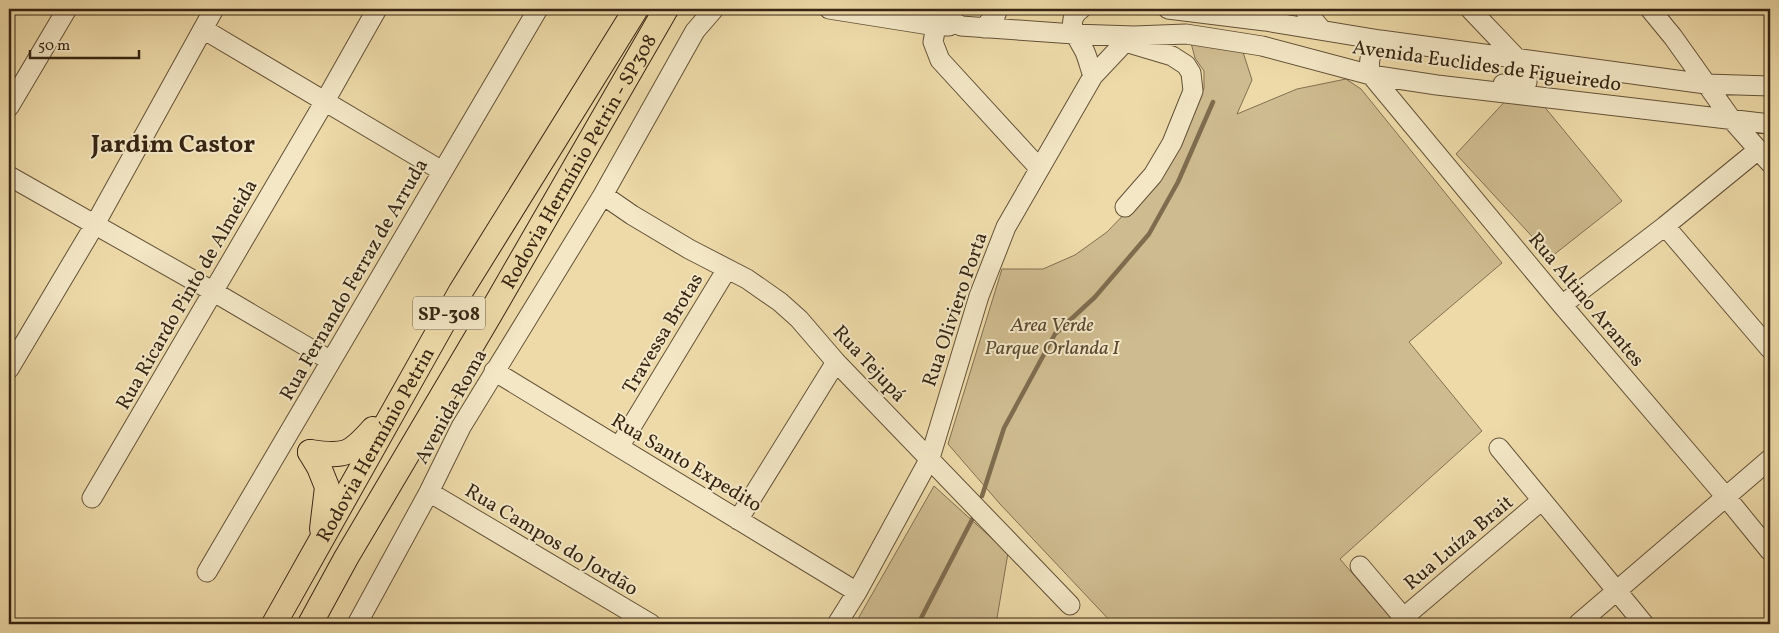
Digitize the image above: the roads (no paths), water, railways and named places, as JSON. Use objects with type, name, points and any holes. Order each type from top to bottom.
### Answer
[{"type":"main road","name":"Rodovia Hermínio Petrin","points":[[274,624],[462,291],[636,9]]},
{"type":"main road","name":"Rodovia Hermínio Petrin - SP308","points":[[310,624],[346,558],[485,323],[666,9]]},
{"type":"main road","points":[[310,452],[331,455],[344,454],[355,449],[407,386]]},
{"type":"main road","points":[[310,452],[319,467],[327,487],[320,541]]},
{"type":"street","points":[[9,107],[67,9]]},
{"type":"street","points":[[9,369],[94,226],[214,9]]},
{"type":"street","name":"Rua Ricardo Pinto de Almeida","points":[[92,498],[326,101],[377,9]]},
{"type":"street","name":"Rua Fernando Ferraz de Arruda","points":[[207,572],[538,9]]},
{"type":"street","name":"Avenida Roma","points":[[360,623],[461,427],[603,195],[695,31],[714,9]]},
{"type":"street","name":"Avenida Euclides de Figueiredo","points":[[829,9],[936,26],[961,26],[1130,39],[1186,34],[1262,46],[1371,75],[1770,124]]},
{"type":"street","name":"Avenida Euclides de Figueiredo","points":[[922,9],[942,15],[961,26]]},
{"type":"street","points":[[984,28],[998,9]]},
{"type":"street","points":[[1081,9],[1074,14],[1074,34],[1085,53],[1093,76]]},
{"type":"street","name":"Avenida Euclides de Figueiredo","points":[[1169,9],[1269,15],[1322,30],[1380,40],[1706,84],[1770,86]]},
{"type":"street","points":[[1304,9],[1322,30]]},
{"type":"street","points":[[1437,84],[1463,82],[1521,86],[1526,82],[1528,70],[1470,9]]},
{"type":"street","points":[[1562,305],[1665,226],[1764,157],[1732,120],[1673,37],[1650,9]]},
{"type":"street","points":[[936,26],[933,42],[940,60],[1039,168]]},
{"type":"street","points":[[203,29],[442,171]]},
{"type":"street","points":[[1125,207],[1153,175],[1172,143],[1193,91],[1192,73],[1186,64],[1172,56],[1130,39]]},
{"type":"street","name":"Rua Oliviero Porta","points":[[837,624],[857,592],[930,458],[978,296],[1006,227],[1093,76],[1130,39]]},
{"type":"street","points":[[1371,75],[1369,58],[1373,48],[1380,40]]},
{"type":"street","name":"Rua Altino Arantes","points":[[1371,75],[1562,305],[1726,497],[1770,552]]},
{"type":"street","points":[[9,176],[94,226],[214,292],[331,361]]},
{"type":"street","name":"Rua Tejupá","points":[[603,195],[632,215],[689,249],[747,279],[780,302],[809,330],[836,362],[1070,605]]},
{"type":"street","points":[[1665,226],[1770,349]]},
{"type":"street","name":"Travessa Brotas","points":[[619,447],[727,269]]},
{"type":"street","points":[[738,520],[836,362]]},
{"type":"street","name":"Rua Santo Expedito","points":[[494,371],[857,592]]},
{"type":"street","points":[[287,436],[310,452]]},
{"type":"street","points":[[1499,448],[1644,624]]},
{"type":"street","points":[[1578,624],[1770,459]]},
{"type":"street","name":"Rua Campos do Jordão","points":[[429,492],[651,624]]},
{"type":"street","name":"Rua Luíza Brait","points":[[1406,621],[1542,500]]},
{"type":"street","points":[[1360,566],[1406,621]]},
{"type":"waterway","points":[[982,496],[1004,428],[1055,334],[1095,297],[1149,234],[1178,182],[1213,102]]},
{"type":"waterway","points":[[918,624],[975,514]]},
{"type":"district","name":"Jardim Castor","points":[[173,143]]},
{"type":"park label","name":"Area Verde Parque Orlanda I","points":[[1052,336]]}]
